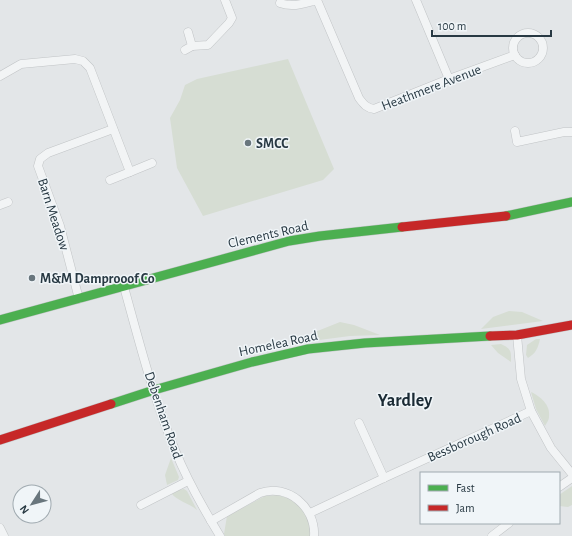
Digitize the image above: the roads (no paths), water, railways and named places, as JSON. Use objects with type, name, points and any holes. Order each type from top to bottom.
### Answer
[{"type":"street","points":[[188,32],[189,48],[208,45],[230,23],[232,18],[225,0]]},
{"type":"street","points":[[280,3],[287,6],[317,0]]},
{"type":"street","name":"Heathmere Avenue","points":[[317,0],[360,98],[365,106],[374,109],[515,55]]},
{"type":"street","points":[[416,0],[449,79]]},
{"type":"street","points":[[0,76],[21,64],[75,59],[83,61],[90,68],[130,172]]},
{"type":"street","name":"Barn Meadow","points":[[79,299],[60,226],[38,166],[40,159],[48,153],[113,129]]},
{"type":"street","points":[[515,131],[517,142],[564,132],[572,132]]},
{"type":"street","points":[[110,180],[152,163]]},
{"type":"street","name":"Clements Road","points":[[0,320],[124,287],[289,240],[505,216],[572,202]]},
{"type":"street","name":"Debenham Road","points":[[124,287],[154,390],[174,449],[188,480],[220,536]]},
{"type":"street","name":"Homelea Road","points":[[0,440],[154,390],[252,362],[308,349],[365,343],[517,335],[572,325]]},
{"type":"street","points":[[517,335],[521,379],[531,411],[551,448],[572,474]]},
{"type":"street","name":"Bessborough Road","points":[[310,513],[531,411]]},
{"type":"street","points":[[359,423],[384,478]]},
{"type":"street","points":[[560,487],[572,478]]},
{"type":"street","points":[[141,505],[188,480]]},
{"type":"street","points":[[211,521],[260,493],[268,490],[276,491],[293,496],[299,500],[310,513],[314,528],[314,536]]},
{"type":"street","points":[[492,536],[508,524]]},
{"type":"street","points":[[0,528],[4,536]]},
{"type":"place","name":"SMCC","points":[[248,143]]},
{"type":"place","name":"M&M Damprooof Co","points":[[32,278]]},
{"type":"district","name":"Yardley","points":[[405,400]]}]
